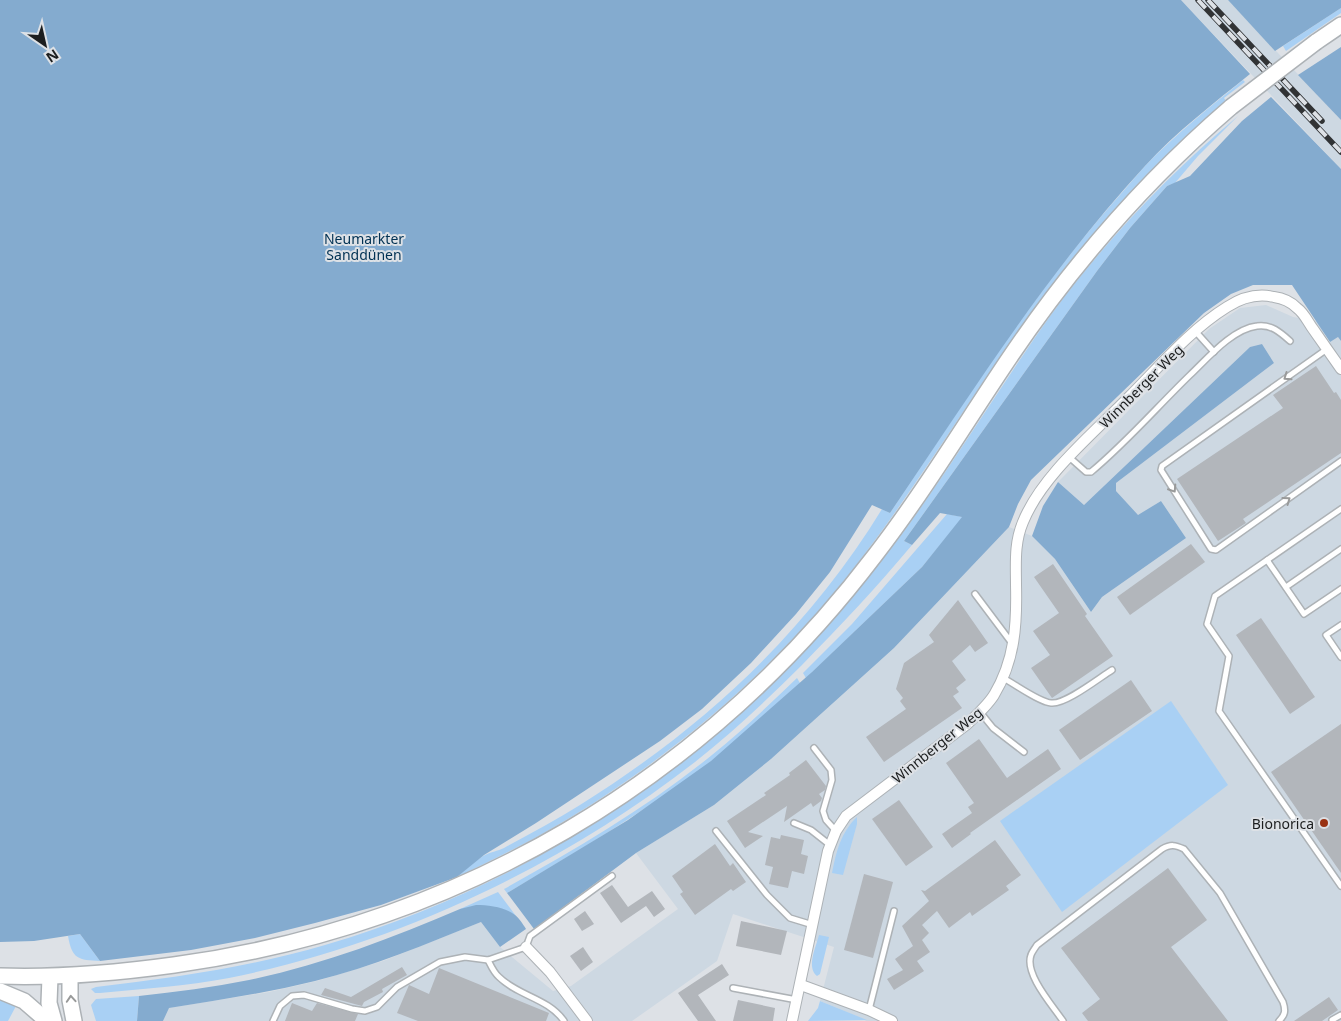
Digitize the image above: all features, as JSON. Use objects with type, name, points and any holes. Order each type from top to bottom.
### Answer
[{"type":"main road","points":[[0,976],[70,976],[154,967],[248,953],[315,936],[375,918],[445,892],[498,868],[616,800],[672,760],[736,708],[806,639],[844,594],[898,524],[1006,362],[1047,306],[1086,256],[1142,193],[1183,151],[1231,107],[1341,25]]},
{"type":"main road","points":[[70,976],[70,1000],[74,1021]]},
{"type":"main road","points":[[50,977],[49,1003],[54,1021]]},
{"type":"main road","points":[[0,991],[24,1001],[47,1021]]},
{"type":"street","name":"Winnberger Weg","points":[[792,1021],[830,846],[836,831],[846,816],[966,725],[994,696],[1013,645],[1017,620],[1016,552],[1022,524],[1033,501],[1069,457],[1196,332],[1227,307],[1258,295],[1276,297],[1291,303],[1298,308],[1327,349]]},
{"type":"street","points":[[1327,349],[1341,369]]},
{"type":"street","points":[[526,947],[550,972],[587,1021]]},
{"type":"street","points":[[801,985],[869,1010],[892,1021]]},
{"type":"lane","points":[[1069,457],[1086,472],[1091,472],[1214,352],[1240,331],[1257,326],[1271,327],[1290,341]]},
{"type":"lane","points":[[1196,332],[1214,352]]},
{"type":"lane","points":[[1327,349],[1162,466],[1161,470],[1210,546],[1213,550],[1216,550],[1341,461]]},
{"type":"lane","points":[[1341,508],[1215,596],[1207,624],[1230,656],[1219,711],[1341,886]]},
{"type":"lane","points":[[1286,587],[1341,549]]},
{"type":"lane","points":[[1267,560],[1304,614],[1341,588]]},
{"type":"lane","points":[[975,594],[1013,645]]},
{"type":"lane","points":[[1341,625],[1326,635],[1341,657]]},
{"type":"lane","points":[[1002,678],[1050,703],[1061,702],[1112,670]]},
{"type":"lane","points":[[980,712],[993,728],[1024,752]]},
{"type":"lane","points":[[814,748],[831,770],[832,780],[823,812],[826,820],[836,831]]},
{"type":"lane","points":[[794,823],[811,830],[830,846]]},
{"type":"lane","points":[[716,831],[767,895],[790,918],[814,925]]},
{"type":"lane","points":[[1063,1021],[1032,974],[1031,955],[1037,945],[1162,849],[1169,845],[1176,845],[1184,849],[1220,893],[1283,1002],[1286,1009],[1284,1016],[1279,1021]]},
{"type":"lane","points":[[273,1021],[280,1006],[292,996],[304,995],[365,1011],[377,1006],[397,987],[440,962],[465,957],[488,960],[526,947],[530,936],[612,876]]},
{"type":"lane","points":[[869,1010],[894,911]]},
{"type":"lane","points":[[488,960],[498,976],[513,988],[544,1002],[556,1010],[564,1021]]},
{"type":"lane","points":[[733,988],[797,1000]]},
{"type":"lane","points":[[1332,1020],[1341,1015]]},
{"type":"shaded area","points":[[1181,0],[1228,0],[1341,120],[1341,169]]},
{"type":"shaded area","points":[[1341,8],[1341,13],[1286,51],[1283,46]]},
{"type":"shaded area","points":[[1243,80],[1245,82],[1224,98],[1226,101],[1141,181],[1089,239],[1018,331],[911,490],[866,552],[843,582],[781,652],[710,717],[634,776],[544,833],[457,877],[483,856],[504,848],[552,822],[625,775],[668,744],[749,675],[820,597],[882,509],[890,513],[1023,317],[1081,241],[1157,154],[1193,121]]},
{"type":"shaded area","points":[[1238,116],[1198,156],[1175,183],[1167,186],[1130,228],[1097,271],[904,541],[912,545],[802,665],[750,715],[695,762],[643,800],[533,868],[474,897],[354,945],[292,963],[229,978],[100,993],[95,993],[91,989],[211,971],[268,960],[325,945],[407,917],[486,883],[562,843],[635,797],[703,745],[768,688],[828,626],[905,529],[1053,312],[1074,285],[1117,233],[1163,184]]},
{"type":"shaded area","points":[[1266,305],[1293,317],[1317,321],[1329,342],[1338,337],[1341,341],[1341,1021],[865,1021],[820,1001],[834,947],[733,914],[717,961],[632,1021],[163,1021],[168,1008],[269,992],[317,981],[383,961],[481,922],[500,947],[553,991],[571,986],[678,909],[636,853],[714,805],[771,759],[894,648],[1009,527],[1032,536],[1055,559],[1091,612],[1102,597],[1186,538],[1161,501],[1138,516],[1116,491],[1116,483],[1274,363],[1262,344],[1250,347],[1084,505],[1058,482],[1209,329],[1240,308]]},
{"type":"shaded area","points":[[947,514],[963,517],[922,567],[806,678],[803,673],[852,624]]},
{"type":"shaded area","points":[[797,678],[800,683],[732,744],[685,781],[635,815],[559,862],[507,893],[504,889],[585,843],[637,810],[688,774],[755,718]]},
{"type":"shaded area","points":[[1171,701],[1228,785],[1062,912],[1000,821]]},
{"type":"shaded area","points":[[857,817],[857,824],[843,875],[832,873],[837,850],[843,836]]},
{"type":"shaded area","points":[[498,892],[516,916],[499,908],[460,909]]},
{"type":"shaded area","points":[[80,934],[100,961],[81,959],[74,954],[68,936]]},
{"type":"shaded area","points":[[819,935],[829,937],[820,974],[817,976],[812,967],[812,962]]},
{"type":"shaded area","points":[[139,996],[137,1021],[96,1021],[91,1005],[96,999]]},
{"type":"shaded area","points":[[0,997],[16,1006],[8,1021],[0,1021]]},
{"type":"shaded area","points":[[820,1001],[867,1020],[808,1021],[818,1008]]},
{"type":"green space","name":"Neumarkter Sanddünen","points":[[0,0],[1181,0],[1250,74],[1169,141],[1109,206],[1075,248],[1011,335],[890,513],[872,505],[830,572],[796,614],[751,663],[702,709],[660,741],[484,855],[457,877],[381,905],[255,938],[191,950],[100,961],[80,934],[34,941],[0,942]]},
{"type":"green space","points":[[1228,0],[1341,0],[1341,8],[1275,51]]},
{"type":"green space","points":[[1341,47],[1341,120],[1298,75]]},
{"type":"green space","points":[[1271,97],[1341,169],[1341,341],[1338,337],[1330,342],[1292,285],[1253,285],[1231,294],[1204,313],[1031,480],[1018,504],[1009,527],[894,648],[771,759],[714,805],[636,853],[534,929],[507,893],[628,820],[711,761],[812,672],[922,567],[962,517],[940,513],[912,545],[904,541],[1097,271],[1130,228],[1167,186],[1190,176],[1242,121]]},
{"type":"green space","points":[[1262,344],[1274,363],[1116,483],[1116,491],[1138,515],[1161,501],[1186,538],[1102,597],[1091,612],[1055,559],[1032,536],[1043,506],[1058,482],[1084,505],[1250,347]]},
{"type":"green space","points":[[476,905],[507,910],[521,921],[526,929],[500,947],[481,922],[357,969],[279,989],[169,1008],[163,1021],[137,1021],[139,996],[235,983],[303,967],[356,950],[460,909]]},
{"type":"building","points":[[1316,366],[1341,400],[1341,453],[1243,519],[1246,523],[1218,541],[1177,479],[1283,408],[1273,395]]},
{"type":"building","points":[[1191,544],[1205,562],[1130,615],[1117,597]]},
{"type":"building","points":[[1053,564],[1087,614],[1085,616],[1113,656],[1052,698],[1031,668],[1050,655],[1033,631],[1059,613],[1034,577]]},
{"type":"building","points":[[958,600],[988,643],[975,652],[970,645],[952,661],[966,680],[956,688],[959,692],[953,696],[962,708],[884,762],[866,737],[906,709],[900,701],[903,698],[896,689],[904,663],[934,642],[929,635]]},
{"type":"building","points":[[1261,618],[1315,697],[1290,714],[1236,635]]},
{"type":"building","points":[[1131,680],[1152,711],[1080,760],[1059,730]]},
{"type":"building","name":"Bionorica","points":[[1341,724],[1341,873],[1271,772]]},
{"type":"building","points":[[979,739],[1007,778],[1048,749],[1061,769],[970,833],[952,848],[942,834],[972,813],[968,807],[974,803],[946,763]]},
{"type":"building","points":[[806,760],[826,786],[825,790],[819,794],[822,798],[821,801],[813,807],[811,803],[784,822],[787,806],[748,832],[763,836],[745,848],[727,821],[766,795],[764,793],[790,775],[789,773]]},
{"type":"building","points":[[899,800],[933,847],[906,866],[872,819]]},
{"type":"building","points":[[781,835],[804,840],[801,854],[808,856],[804,874],[792,871],[788,888],[769,884],[773,867],[765,865],[771,837],[780,839]]},
{"type":"building","points":[[995,840],[1021,875],[1006,886],[1009,890],[972,916],[970,912],[949,928],[937,911],[922,925],[929,933],[922,940],[930,952],[917,961],[924,971],[894,990],[887,979],[903,970],[895,959],[913,946],[902,926],[929,901],[921,890],[925,891]]},
{"type":"building","points":[[715,844],[730,866],[733,863],[746,882],[733,891],[731,889],[695,915],[680,894],[683,892],[672,876]]},
{"type":"building","points":[[1168,868],[1207,920],[1171,947],[1228,1021],[1088,1021],[1082,1013],[1100,999],[1061,948]]},
{"type":"building","points":[[864,874],[893,882],[873,958],[844,950]]},
{"type":"building","points":[[612,885],[628,907],[652,891],[665,909],[654,917],[646,906],[621,923],[600,893]]},
{"type":"building","points":[[585,911],[594,924],[582,931],[574,919]]},
{"type":"building","points":[[741,921],[787,931],[781,955],[736,946]]},
{"type":"building","points":[[583,947],[593,962],[581,971],[570,956]]},
{"type":"building","points":[[722,964],[729,975],[698,995],[716,1021],[698,1021],[678,993]]},
{"type":"building","points":[[402,967],[407,975],[382,989],[383,992],[364,1002],[362,1006],[321,995],[325,988],[351,997]]},
{"type":"building","points":[[439,968],[549,1013],[546,1021],[418,1021],[397,1013],[409,985],[429,994]]},
{"type":"building","points":[[1329,997],[1338,1010],[1322,1021],[1294,1021]]},
{"type":"building","points":[[738,1000],[775,1008],[773,1021],[733,1021]]},
{"type":"building","points":[[292,1003],[312,1011],[317,1003],[358,1014],[355,1021],[285,1021]]},
{"type":"railway","points":[[1198,0],[1341,152]]},
{"type":"railway","points":[[1208,0],[1322,121]]},
{"type":"place","name":"Bionorica","points":[[1324,823]]}]
